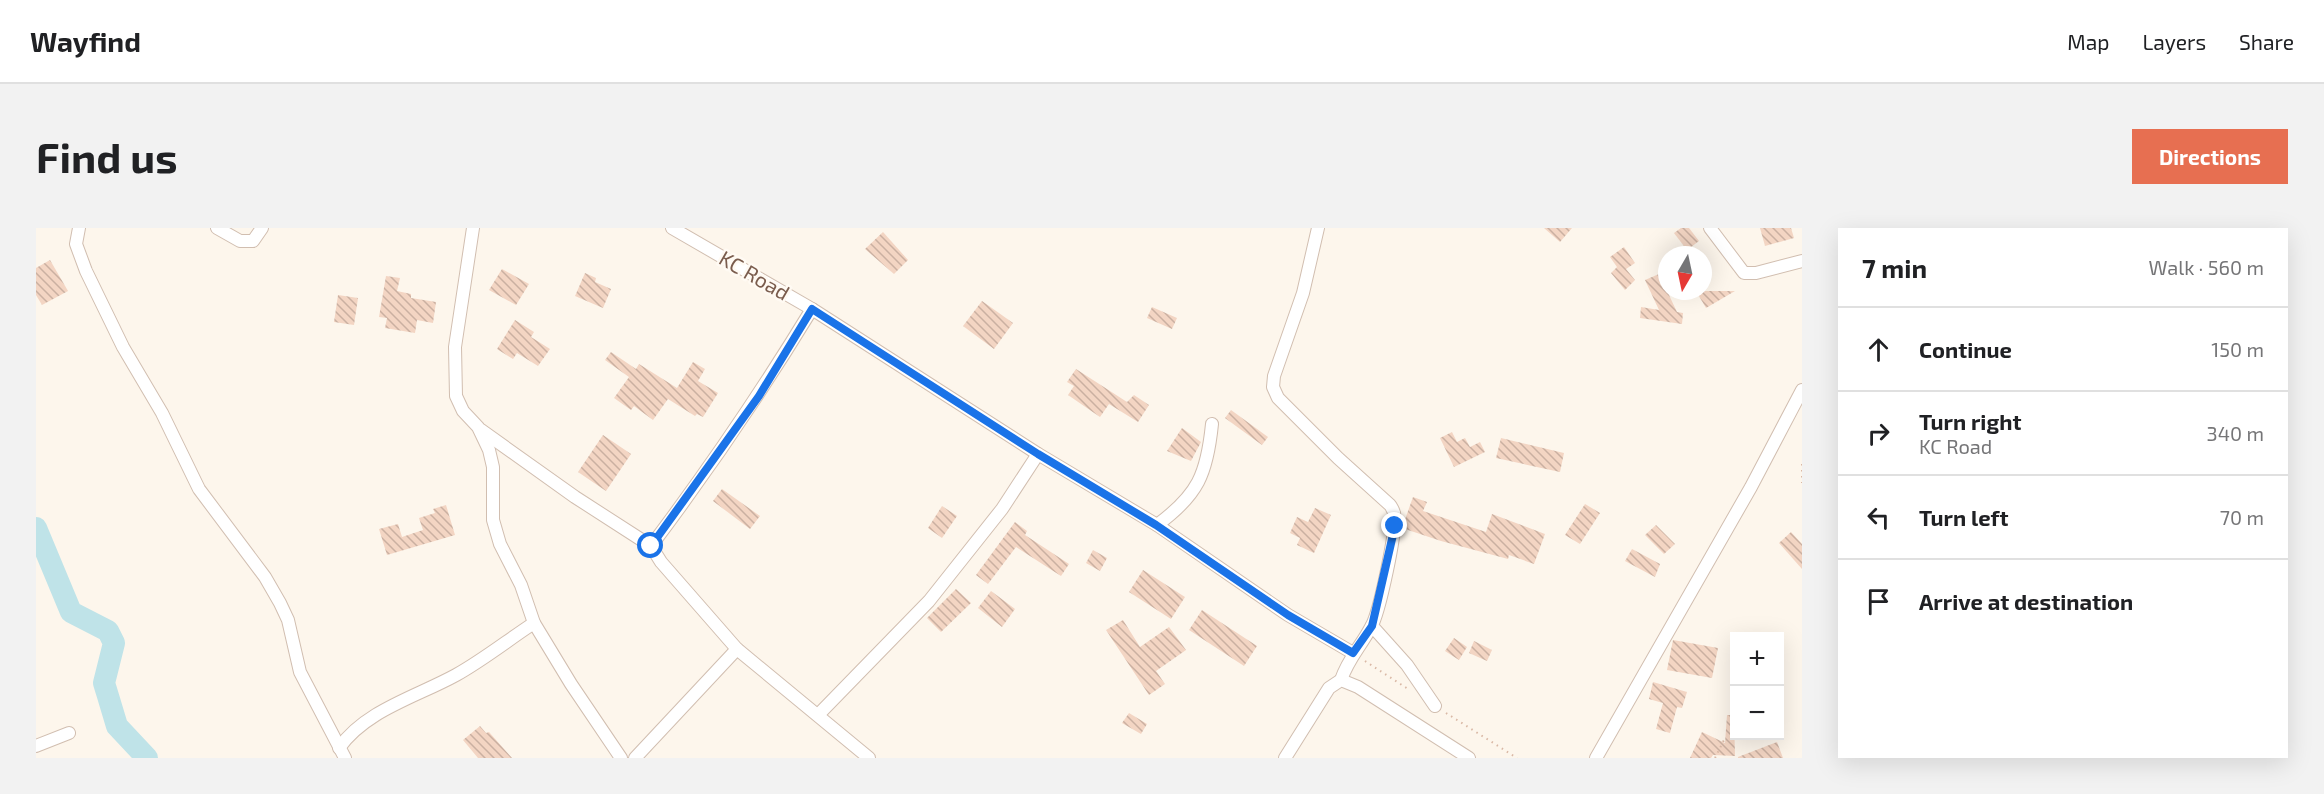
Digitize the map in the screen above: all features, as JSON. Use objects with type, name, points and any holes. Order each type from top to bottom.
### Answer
[{"type":"street","points":[[79,228],[76,244],[79,253],[123,347],[162,413],[199,489],[265,577],[280,603],[288,620],[300,672],[342,753]]},
{"type":"street","points":[[217,228],[240,241],[253,241],[261,228]]},
{"type":"street","points":[[473,228],[455,347],[456,396],[478,428],[489,450],[493,467],[493,520],[500,544],[521,585],[534,623],[571,684],[621,758]]},
{"type":"street","name":"KC Road","points":[[672,228],[812,309],[1038,454],[1156,525],[1288,615],[1353,653]]},
{"type":"street","points":[[1286,758],[1329,688],[1341,680],[1353,653],[1372,626],[1395,526],[1394,512],[1390,505],[1338,458],[1278,398],[1273,387],[1303,293],[1318,228]]},
{"type":"street","points":[[1710,228],[1744,273],[1756,273],[1802,261]]},
{"type":"street","points":[[651,546],[747,414],[812,309]]},
{"type":"street","points":[[1596,758],[1751,487],[1802,390]]},
{"type":"street","points":[[1156,525],[1188,500],[1208,459],[1212,424]]},
{"type":"street","points":[[478,428],[575,497],[651,546],[661,562],[737,649],[869,758]]},
{"type":"street","points":[[818,716],[929,601],[1002,509],[1038,454]]},
{"type":"street","points":[[342,753],[348,735],[366,720],[457,674],[534,623]]},
{"type":"street","points":[[1372,626],[1407,665],[1435,706]]},
{"type":"street","points":[[635,758],[737,649]]},
{"type":"street","points":[[1341,680],[1358,687],[1468,758]]},
{"type":"street","points":[[36,746],[69,733]]},
{"type":"path","points":[[1802,465],[1802,483]]},
{"type":"path","points":[[1715,758],[1724,740]]},
{"type":"building","points":[[1544,228],[1572,228],[1560,242]]},
{"type":"building","points":[[1681,228],[1689,228],[1699,241],[1692,246],[1684,246],[1674,233]]},
{"type":"building","points":[[1760,228],[1791,228],[1794,238],[1765,246]]},
{"type":"building","points":[[883,232],[908,260],[894,274],[865,249]]},
{"type":"building","points":[[1624,247],[1635,263],[1626,269],[1635,280],[1625,290],[1611,273],[1617,267],[1610,257]]},
{"type":"building","points":[[50,260],[68,291],[42,305],[36,295],[36,268]]},
{"type":"building","points":[[502,269],[529,284],[516,305],[489,290]]},
{"type":"building","points":[[585,273],[596,278],[595,282],[611,289],[603,308],[575,296]]},
{"type":"building","points":[[1658,274],[1658,300],[1671,300],[1677,312],[1683,313],[1682,324],[1640,318],[1641,307],[1659,310],[1645,280]]},
{"type":"building","points":[[386,276],[400,278],[397,291],[411,294],[411,298],[436,302],[433,323],[417,320],[415,333],[385,328],[387,318],[379,317]]},
{"type":"building","points":[[1712,291],[1735,291],[1706,308],[1701,300],[1712,300]]},
{"type":"building","points":[[338,295],[358,298],[354,325],[334,322]]},
{"type":"building","points":[[982,301],[1013,323],[994,349],[963,326]]},
{"type":"building","points":[[1152,307],[1177,318],[1172,329],[1147,318]]},
{"type":"building","points":[[515,320],[534,332],[531,337],[550,349],[538,366],[517,353],[513,359],[497,349]]},
{"type":"building","points":[[611,352],[636,369],[639,364],[677,388],[693,362],[705,369],[698,381],[718,393],[703,417],[697,414],[695,416],[668,399],[653,420],[634,406],[631,410],[614,398],[629,377],[605,360]]},
{"type":"building","points":[[1076,369],[1127,402],[1134,395],[1149,405],[1138,422],[1109,404],[1100,417],[1068,395],[1074,386],[1067,382]]},
{"type":"building","points":[[1231,410],[1268,437],[1262,445],[1225,418]]},
{"type":"building","points":[[1182,428],[1201,442],[1191,461],[1167,451]]},
{"type":"building","points":[[1452,432],[1457,442],[1465,438],[1470,447],[1480,442],[1485,452],[1454,467],[1440,438]]},
{"type":"building","points":[[603,435],[631,454],[606,491],[578,472]]},
{"type":"building","points":[[1501,438],[1564,453],[1560,472],[1496,458]]},
{"type":"building","points":[[722,489],[760,516],[750,529],[713,501]]},
{"type":"building","points":[[1413,497],[1427,502],[1423,511],[1486,532],[1492,514],[1545,534],[1534,564],[1509,555],[1508,559],[1441,541],[1402,528]]},
{"type":"building","points":[[1585,504],[1600,513],[1580,544],[1565,535]]},
{"type":"building","points":[[446,505],[455,535],[387,555],[379,529],[398,524],[402,537],[423,530],[419,518],[435,513],[433,509]]},
{"type":"building","points":[[942,506],[957,516],[942,538],[928,528]]},
{"type":"building","points":[[1315,508],[1331,515],[1314,553],[1297,545],[1300,538],[1290,533],[1297,517],[1308,522]]},
{"type":"building","points":[[1015,522],[1027,531],[1025,535],[1069,564],[1061,576],[1016,547],[988,584],[976,575]]},
{"type":"building","points":[[1656,525],[1675,544],[1664,554],[1645,535]]},
{"type":"building","points":[[1791,532],[1802,544],[1802,569],[1779,543]]},
{"type":"building","points":[[1632,549],[1660,564],[1655,577],[1625,561]]},
{"type":"building","points":[[1093,550],[1107,558],[1100,571],[1086,563]]},
{"type":"building","points":[[1143,570],[1185,597],[1171,619],[1129,592]]},
{"type":"building","points":[[956,589],[971,603],[941,632],[927,618]]},
{"type":"building","points":[[991,591],[1015,609],[1002,627],[978,608]]},
{"type":"building","points":[[1202,610],[1257,646],[1244,666],[1189,630]]},
{"type":"building","points":[[1123,620],[1140,647],[1169,627],[1186,650],[1156,671],[1165,684],[1149,695],[1106,630]]},
{"type":"building","points":[[1454,638],[1467,647],[1459,660],[1445,651]]},
{"type":"building","points":[[1673,640],[1718,648],[1712,678],[1667,670]]},
{"type":"building","points":[[1474,641],[1492,650],[1487,661],[1469,653]]},
{"type":"building","points":[[1653,682],[1687,692],[1682,708],[1677,707],[1670,733],[1656,729],[1663,703],[1649,699]]},
{"type":"building","points":[[1129,713],[1147,724],[1141,734],[1122,723]]},
{"type":"building","points":[[1727,715],[1730,715],[1730,740],[1735,740],[1735,756],[1713,755],[1711,758],[1690,758],[1702,732],[1725,743]]},
{"type":"building","points":[[480,726],[486,733],[489,732],[512,758],[478,758],[463,740]]},
{"type":"building","points":[[1777,742],[1783,758],[1738,758],[1738,757]]},
{"type":"waterway","points":[[36,528],[71,612],[108,631],[114,643],[104,683],[117,726],[147,758]]},
{"type":"route","points":[[651,546],[710,468],[759,396],[812,309],[1038,454],[1156,525],[1288,615],[1353,653],[1372,626],[1395,526]]}]
